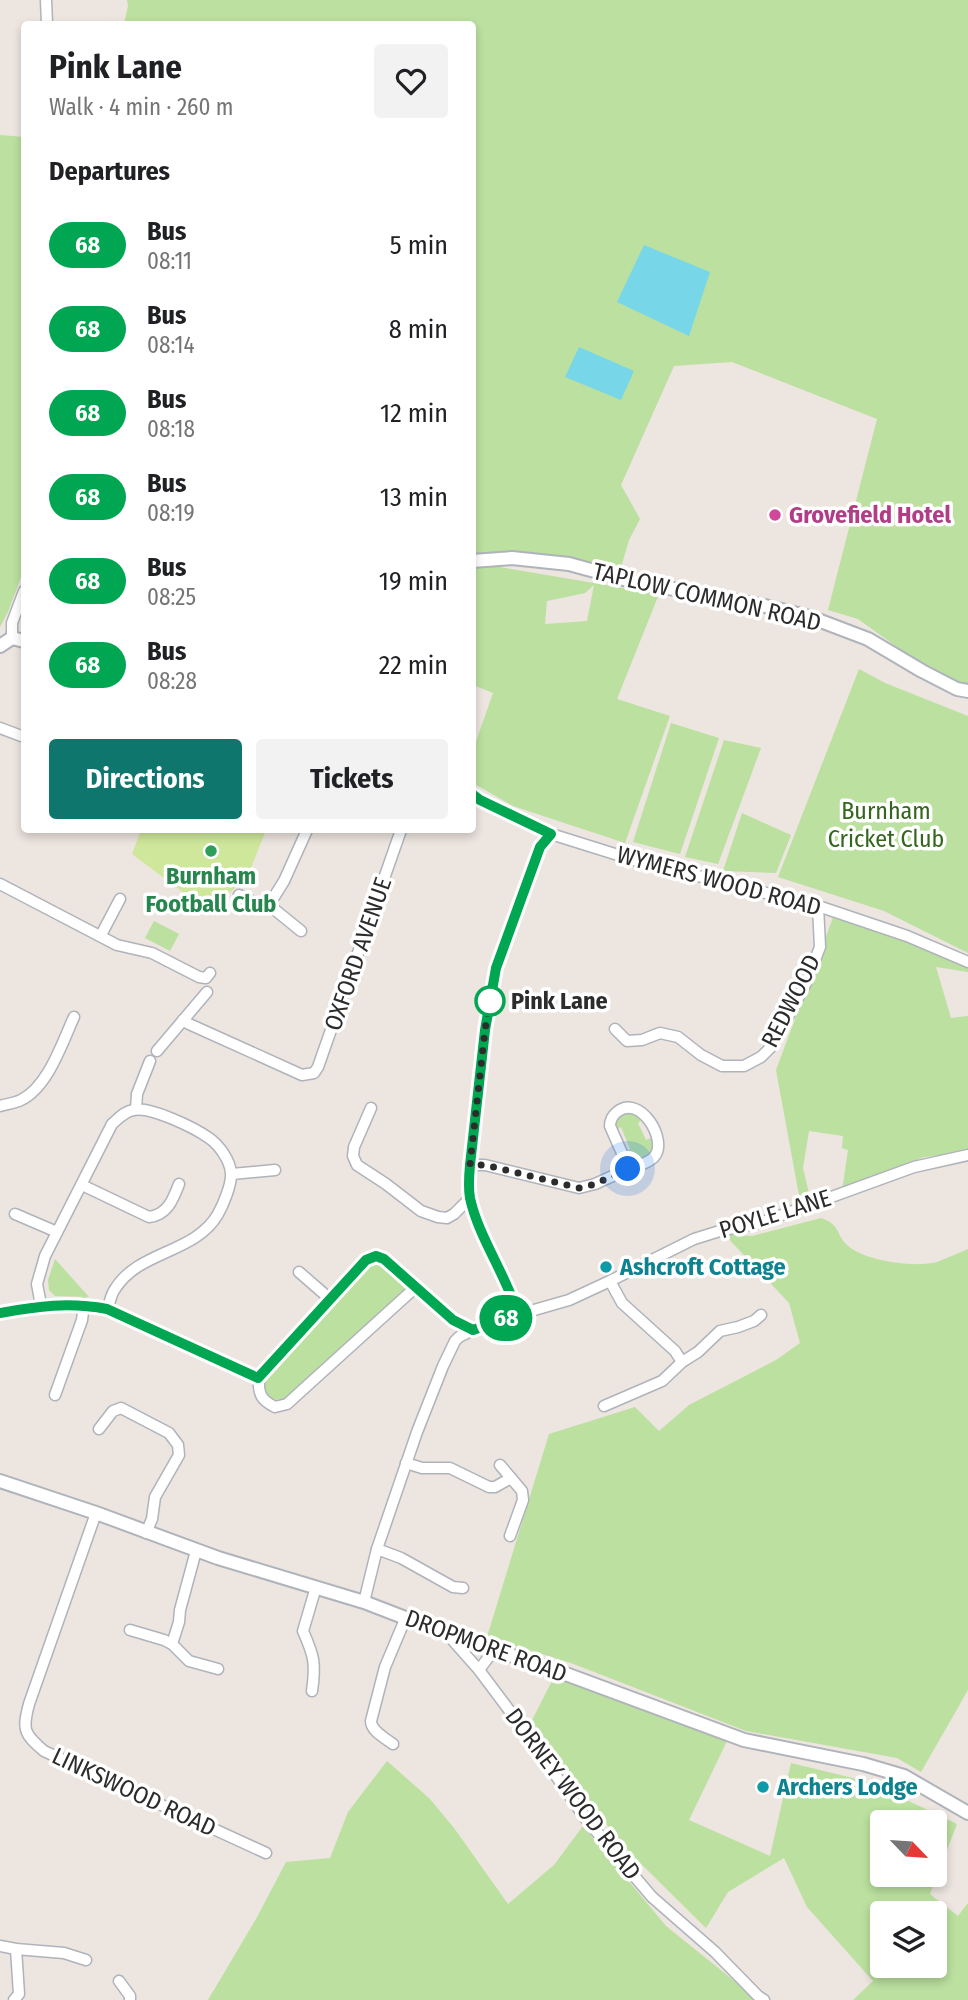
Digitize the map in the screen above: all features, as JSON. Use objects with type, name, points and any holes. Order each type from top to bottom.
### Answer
[{"type":"street","points":[[46,0],[47,21]]},
{"type":"street","name":"TAPLOW COMMON ROAD","points":[[476,561],[512,558],[569,564],[631,582],[765,606],[810,617],[868,639],[922,671],[957,689],[968,691]]},
{"type":"street","points":[[0,646],[18,639],[12,623],[21,599]]},
{"type":"street","points":[[0,728],[21,736]]},
{"type":"street","name":"WYMERS WOOD ROAD","points":[[476,797],[551,834],[634,860],[818,906],[907,936],[968,962]]},
{"type":"street","points":[[533,826],[539,836],[540,847]]},
{"type":"street","points":[[269,905],[284,881],[306,833]]},
{"type":"street","name":"OXFORD AVENUE","points":[[183,1020],[302,1075],[314,1073],[400,833]]},
{"type":"street","points":[[518,1314],[513,1297],[475,1216],[470,1198],[470,1165],[485,1030],[496,968],[540,847],[551,834]]},
{"type":"street","points":[[0,884],[127,948],[152,953],[199,977],[206,978],[210,973]]},
{"type":"street","points":[[239,895],[262,906],[269,905],[301,931]]},
{"type":"street","points":[[101,935],[120,899]]},
{"type":"street","name":"REDWOOD","points":[[615,1030],[627,1041],[642,1040],[660,1033],[678,1037],[701,1055],[722,1066],[744,1066],[761,1057],[773,1045],[820,947],[818,906]]},
{"type":"street","points":[[157,1051],[207,992]]},
{"type":"street","points":[[0,1106],[21,1100],[39,1087],[74,1018]]},
{"type":"street","points":[[136,1109],[137,1094],[150,1061]]},
{"type":"street","points":[[470,1165],[485,1165],[579,1188],[595,1184],[629,1169],[653,1158],[658,1149],[659,1139],[644,1114],[629,1106],[610,1119],[610,1126],[629,1169]]},
{"type":"street","points":[[371,1108],[354,1147],[353,1156],[357,1165],[421,1211],[438,1217],[447,1218],[454,1214],[470,1198]]},
{"type":"street","points":[[41,1305],[37,1284],[45,1256],[112,1124],[124,1113],[136,1109],[151,1111],[210,1138],[220,1148],[232,1174],[216,1217],[194,1240],[149,1259],[132,1271],[115,1289],[107,1309]]},
{"type":"street","name":"POYLE LANE","points":[[459,1337],[518,1314],[569,1300],[694,1239],[760,1223],[914,1167],[968,1155]]},
{"type":"street","points":[[232,1174],[275,1170]]},
{"type":"street","points":[[82,1185],[154,1217],[168,1208],[179,1184]]},
{"type":"street","points":[[15,1213],[57,1232]]},
{"type":"street","points":[[416,1287],[287,1404],[275,1407],[264,1402],[258,1391],[258,1378],[366,1260],[376,1256],[384,1259],[416,1287],[453,1320],[473,1330]]},
{"type":"street","points":[[299,1272],[330,1299]]},
{"type":"street","points":[[610,1281],[622,1303],[675,1351],[682,1362]]},
{"type":"street","points":[[55,1395],[82,1320],[84,1304]]},
{"type":"street","points":[[0,1313],[41,1305],[84,1304],[107,1309],[258,1378]]},
{"type":"street","points":[[604,1406],[662,1381],[720,1331],[754,1321],[761,1315]]},
{"type":"street","points":[[364,1602],[377,1549],[406,1463],[443,1366],[459,1337],[453,1320]]},
{"type":"street","points":[[99,1429],[113,1411],[121,1408],[169,1433],[178,1445],[179,1455],[155,1497],[152,1519],[146,1532]]},
{"type":"street","points":[[406,1463],[422,1468],[450,1468],[489,1487],[495,1487],[510,1478]]},
{"type":"street","points":[[500,1465],[522,1491],[523,1500],[510,1536]]},
{"type":"street","name":"DROPMORE ROAD","points":[[0,1481],[196,1550],[364,1602],[744,1740],[904,1776],[968,1813]]},
{"type":"street","name":"LINKSWOOD ROAD","points":[[96,1513],[29,1704],[24,1723],[29,1738],[44,1751],[267,1853]]},
{"type":"street","points":[[377,1549],[453,1587],[463,1588]]},
{"type":"street","points":[[172,1644],[180,1622],[180,1610],[196,1550]]},
{"type":"street","points":[[312,1691],[314,1655],[303,1631],[316,1587]]},
{"type":"street","points":[[393,1744],[373,1729],[371,1721],[385,1667],[406,1617]]},
{"type":"street","points":[[130,1630],[164,1640],[189,1661],[218,1669]]},
{"type":"street","name":"DORNEY WOOD ROAD","points":[[447,1634],[479,1670],[585,1818],[652,1897],[715,1952],[764,2000]]},
{"type":"street","points":[[479,1670],[493,1651]]},
{"type":"street","points":[[0,1946],[16,1950],[64,1953],[86,1960]]},
{"type":"street","points":[[14,2000],[19,1994],[16,1950]]},
{"type":"street","points":[[118,1981],[130,1996],[130,2000]]},
{"type":"green space","points":[[127,0],[968,0],[968,688],[950,685],[858,619],[828,610],[877,419],[732,362],[674,366],[621,485],[640,519],[629,540],[620,571],[491,552],[476,555],[476,21],[125,21]]},
{"type":"green space","points":[[0,135],[21,137],[21,577],[0,627]]},
{"type":"green space","points":[[488,565],[659,594],[617,699],[670,716],[625,843],[513,806],[476,785],[476,741],[493,693],[476,686],[476,567]],"holes":[[[594,585],[587,621],[545,624],[547,601],[585,593]]]},
{"type":"green space","name":"Burnham Cricket Club","points":[[859,669],[885,683],[968,716],[968,953],[884,911],[778,877]]},
{"type":"green space","points":[[671,723],[719,738],[680,854],[633,842]]},
{"type":"green space","points":[[724,740],[761,748],[718,864],[685,857]]},
{"type":"green space","points":[[742,813],[791,835],[776,873],[723,871]]},
{"type":"green space","points":[[140,833],[265,833],[247,878],[208,911],[132,854]]},
{"type":"green space","points":[[834,915],[968,966],[968,972],[936,967],[951,1018],[968,1016],[968,1152],[924,1157],[842,1191],[848,1150],[842,1148],[843,1136],[809,1131],[803,1168],[811,1202],[801,1206],[776,1070]]},
{"type":"green space","points":[[154,921],[179,934],[170,951],[145,938]]},
{"type":"green space","points":[[631,1112],[639,1115],[642,1120],[638,1123],[646,1140],[651,1138],[654,1145],[651,1153],[637,1160],[630,1157],[626,1151],[630,1149],[621,1127],[617,1129],[616,1121],[621,1115]]},
{"type":"green space","points":[[821,1218],[832,1223],[843,1241],[855,1251],[890,1262],[928,1264],[968,1249],[968,1690],[921,1772],[897,1758],[746,1731],[571,1663],[487,1637],[549,1434],[635,1407],[659,1431],[689,1405],[776,1360],[800,1343],[789,1303],[724,1234],[752,1236]]},
{"type":"green space","points":[[55,1259],[89,1297],[55,1296],[49,1290],[48,1280]]},
{"type":"green space","points":[[380,1262],[402,1280],[405,1293],[284,1399],[272,1400],[264,1391],[264,1382],[367,1263]]},
{"type":"green space","points":[[555,1675],[727,1741],[689,1820],[770,1856],[791,1763],[869,1782],[928,1810],[870,1810],[870,1887],[933,1887],[930,1894],[939,1901],[870,1901],[870,1978],[807,1907],[784,1858],[728,1892],[706,1928],[631,1854],[528,1728]]},
{"type":"green space","points":[[387,1761],[430,1799],[508,1904],[554,1865],[583,1826],[666,1926],[758,2000],[208,2000],[286,1862],[330,1858],[348,1812]]},
{"type":"green space","points":[[947,1819],[957,1824],[947,1850]]},
{"type":"green space","points":[[968,1903],[968,2000],[853,2000],[873,1981],[870,1978],[947,1978],[947,1907],[958,1916]]},
{"type":"water","points":[[644,245],[710,272],[689,336],[617,302]]},
{"type":"water","points":[[579,347],[634,371],[621,400],[565,377]]},
{"type":"bus line","name":"68","points":[[0,1313],[41,1305],[84,1304],[107,1309],[258,1378],[366,1260],[376,1256],[384,1259],[453,1320],[473,1330],[518,1314],[513,1297],[475,1216],[470,1198],[470,1165],[485,1030],[496,968],[540,847],[551,834],[476,797]]},
{"type":"place","name":"Grovefield Hotel","points":[[775,515]]},
{"type":"place","name":"Burnham Football Club","points":[[211,851]]},
{"type":"place","name":"Pink Lane","points":[[490,1001]]},
{"type":"place","name":"Ashcroft Cottage","points":[[606,1267]]},
{"type":"place","name":"Archers Lodge","points":[[763,1787]]},
{"type":"route","points":[[490,1001],[470,1165],[485,1165],[579,1188],[628,1169]]}]
